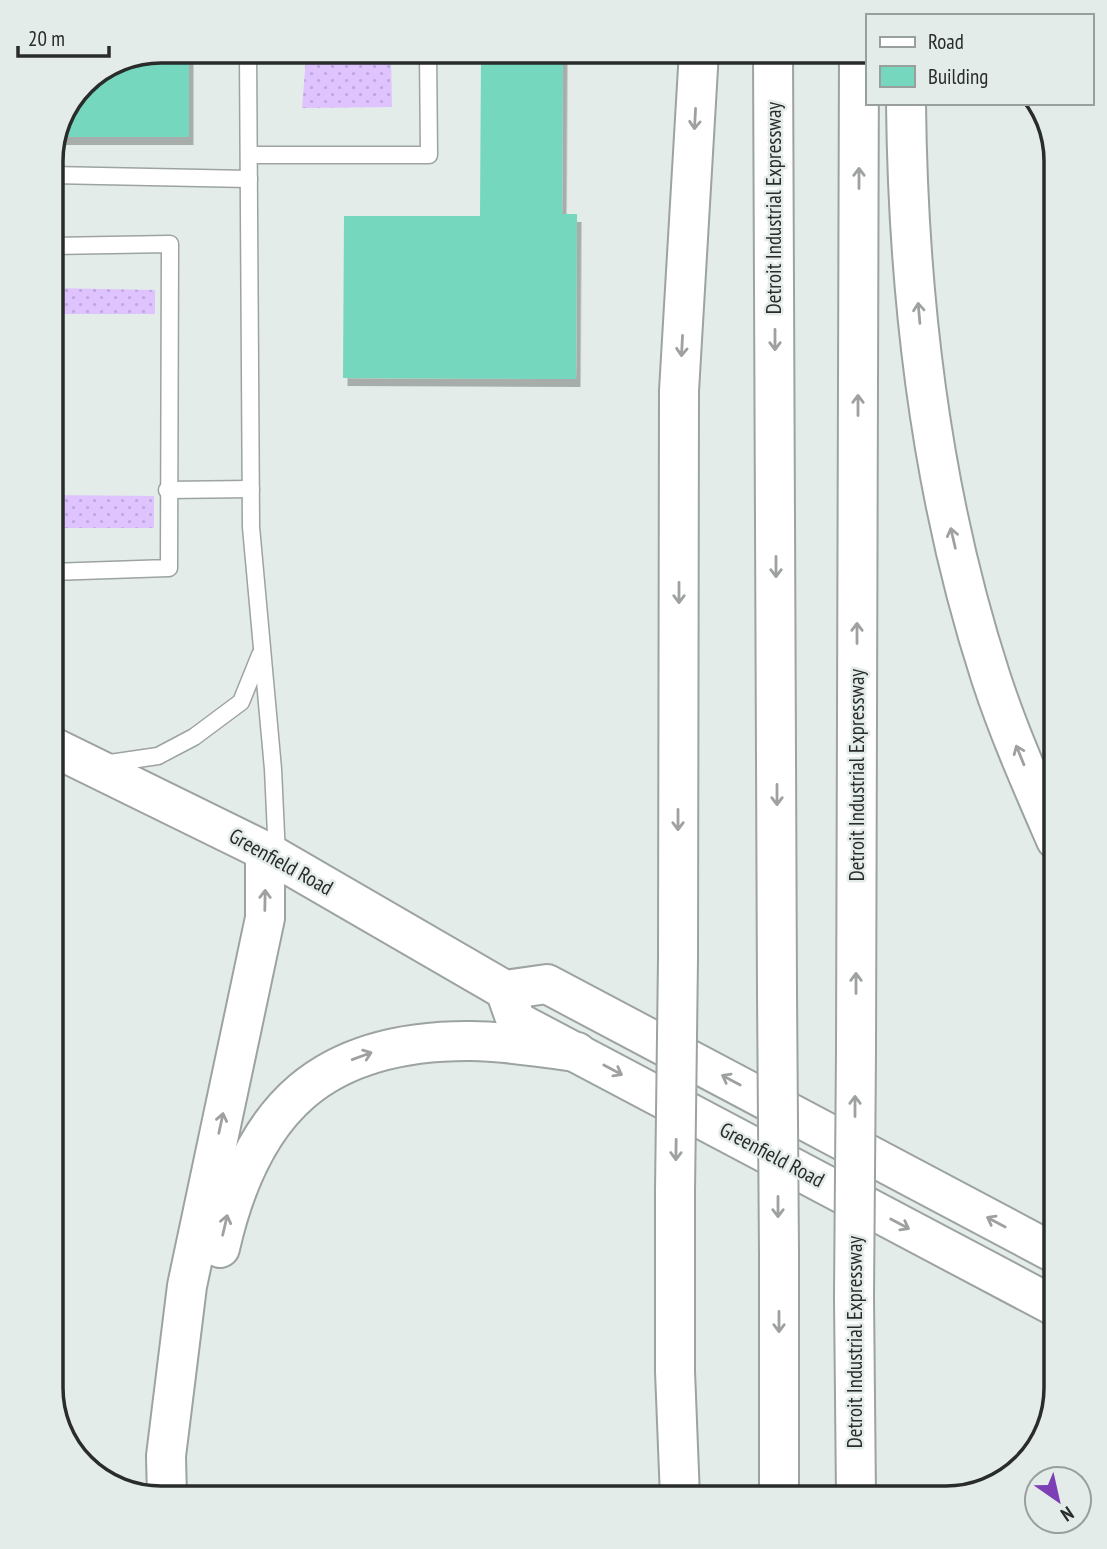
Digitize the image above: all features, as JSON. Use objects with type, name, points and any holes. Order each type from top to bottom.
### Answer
[{"type":"main road","points":[[680,1486],[675,1191],[679,391],[698,63]]},
{"type":"main road","name":"Detroit Industrial Expressway","points":[[774,63],[779,1486]]},
{"type":"main road","name":"Detroit Industrial Expressway","points":[[856,1486],[854,1297],[859,63]]},
{"type":"main road","points":[[906,105],[907,170],[916,281],[925,378],[939,471],[991,678],[1044,810]]},
{"type":"main road","name":"Greenfield Road","points":[[63,751],[271,855],[505,990],[516,1021],[1044,1301]]},
{"type":"main road","points":[[167,1486],[166,1456],[187,1286],[265,918],[271,855]]},
{"type":"main road","points":[[505,990],[547,984],[1044,1248]]},
{"type":"main road","points":[[172,1408],[207,1302],[228,1214],[242,1172],[259,1140],[299,1093],[345,1062],[395,1046],[472,1041],[577,1052]]},
{"type":"main road","points":[[661,1486],[676,1371]]},
{"type":"lane","points":[[248,63],[251,488],[261,653],[273,769],[271,855]]},
{"type":"lane","points":[[249,155],[429,156],[428,63]]},
{"type":"lane","points":[[63,175],[249,179]]},
{"type":"lane","points":[[63,246],[170,244],[167,490],[169,568],[63,572]]},
{"type":"lane","points":[[167,490],[251,488]]},
{"type":"lane","points":[[95,765],[158,756],[194,737],[241,702],[261,653]]},
{"type":"shaded area","points":[[306,63],[391,63],[392,107],[302,108]]},
{"type":"shaded area","points":[[63,288],[155,290],[155,314],[63,314]]},
{"type":"shaded area","points":[[63,495],[154,496],[154,528],[63,528]]},
{"type":"building","points":[[161,63],[189,63],[189,137],[66,137],[83,101],[96,87],[130,68]]},
{"type":"building","points":[[481,63],[563,63],[562,214],[577,214],[576,379],[343,378],[344,216],[480,216]]}]
